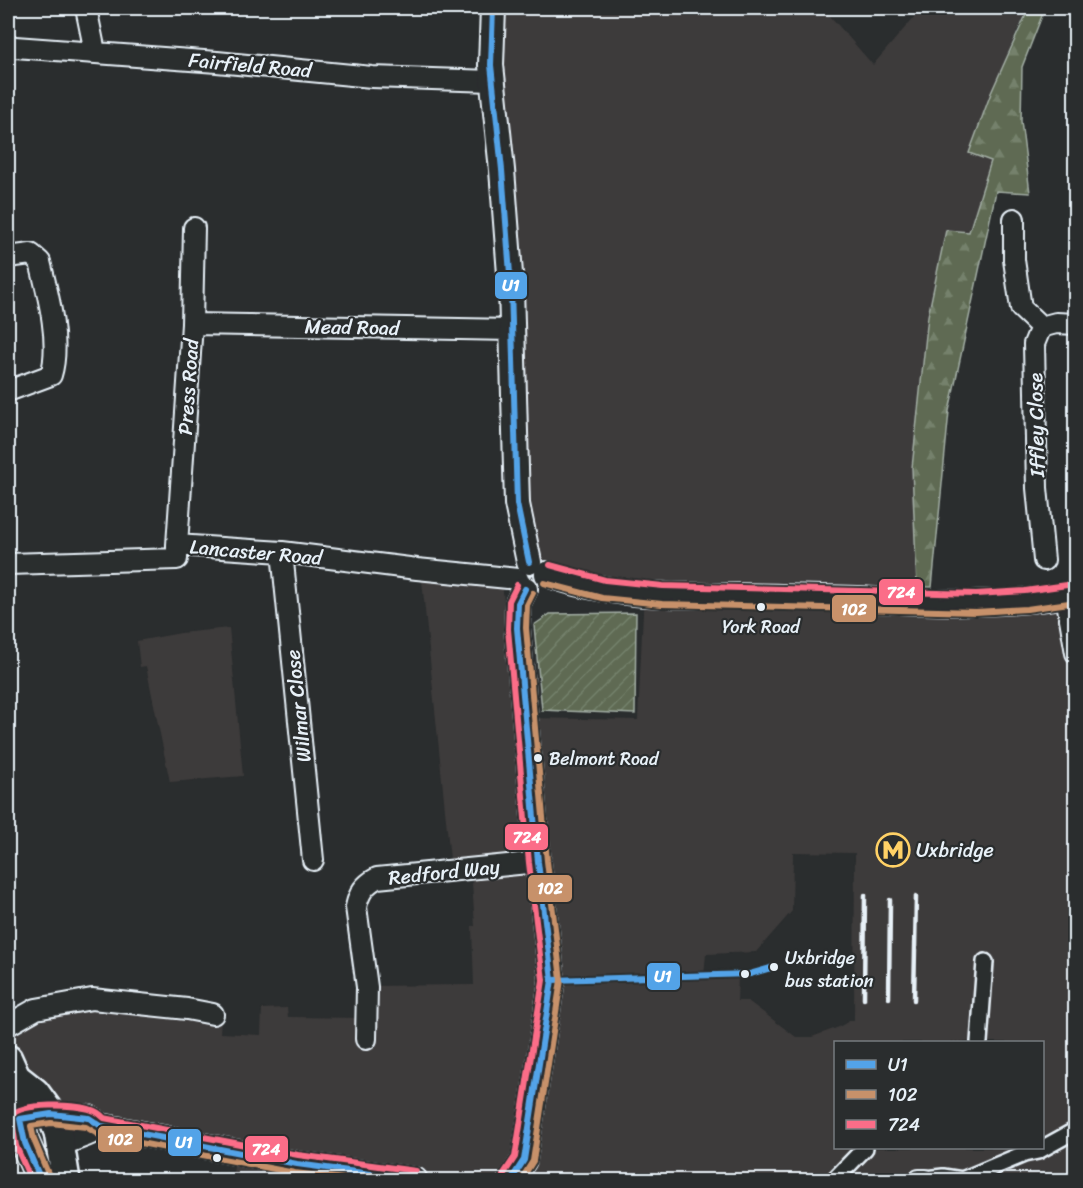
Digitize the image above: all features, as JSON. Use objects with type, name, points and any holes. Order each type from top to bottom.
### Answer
[{"type":"main road","points":[[12,1068],[35,1092],[51,1114],[58,1132],[66,1180]]},
{"type":"main road","points":[[12,1068],[15,1132],[41,1180]]},
{"type":"street","points":[[86,8],[95,52]]},
{"type":"street","points":[[493,8],[492,81],[502,170],[512,330],[517,504],[530,576],[518,603],[517,628],[537,862],[552,980],[524,1160],[511,1180]]},
{"type":"street","name":"Fairfield Road","points":[[8,49],[15,47],[95,52],[372,77],[492,81]]},
{"type":"street","points":[[1014,219],[1014,260],[1022,308],[1041,327],[1056,323],[1076,324]]},
{"type":"street","name":"Press Road","points":[[177,545],[192,324],[194,228]]},
{"type":"street","points":[[8,257],[31,254],[40,262],[54,335],[54,366],[51,375],[8,391]]},
{"type":"street","name":"Mead Road","points":[[192,324],[512,330]]},
{"type":"street","name":"Iffley Close","points":[[1041,327],[1034,344],[1038,510],[1044,560]]},
{"type":"street","name":"Lancaster Road","points":[[8,564],[177,559],[177,545],[282,552],[421,570],[530,576]]},
{"type":"street","name":"Wilmar Close","points":[[282,552],[313,860]]},
{"type":"street","points":[[530,576],[645,594],[929,603],[1026,602],[1071,594],[1076,653]]},
{"type":"street","name":"Redford Way","points":[[366,1039],[368,987],[356,907],[358,897],[364,887],[377,878],[537,862]]},
{"type":"street","points":[[979,1041],[985,962]]},
{"type":"street","points":[[8,1025],[36,1010],[92,999],[213,1014]]},
{"type":"street","points":[[15,1132],[51,1114],[89,1118],[101,1126],[297,1164],[415,1180]]},
{"type":"street","points":[[59,1145],[69,1139],[93,1133],[101,1126]]},
{"type":"street","points":[[1044,1148],[1076,1130]]},
{"type":"street","points":[[834,1180],[864,1149]]},
{"type":"street","points":[[924,1180],[944,1177],[962,1180],[1042,1149]]},
{"type":"shaded area","points":[[493,8],[823,8],[873,65],[922,8],[1029,8],[1017,31],[969,153],[991,161],[969,233],[946,231],[928,316],[912,468],[917,587],[873,600],[791,597],[927,616],[1063,602],[1076,680],[1075,1180],[231,1180],[237,1155],[63,1112],[57,1101],[8,1043],[8,1032],[36,1013],[93,1002],[221,1018],[220,1033],[261,1035],[262,1009],[287,1008],[288,1017],[362,1018],[363,986],[474,985],[472,926],[475,926],[471,868],[451,869],[421,570],[501,574],[532,855],[527,718],[638,720],[644,591],[546,567],[536,560],[530,561]],"holes":[[[793,852],[855,853],[854,1020],[812,1037],[796,1037],[748,1001],[737,1001],[738,975],[704,975],[706,954],[756,952],[792,911]]]},
{"type":"shaded area","points":[[229,628],[243,776],[170,782],[146,666],[140,667],[137,641]]},
{"type":"green space","points":[[1029,8],[1045,8],[1022,67],[1021,121],[1030,193],[996,191],[949,411],[932,587],[917,587],[912,468],[928,316],[946,230],[969,232],[991,161],[969,153],[991,93]]},
{"type":"green space","points":[[636,613],[635,714],[542,710],[534,625],[550,614]]},
{"type":"railway","points":[[864,999],[865,895]]},
{"type":"railway","points":[[914,1000],[916,896]]},
{"type":"railway","points":[[889,998],[890,900]]},
{"type":"transit line","name":"U1","points":[[493,8],[491,65],[511,287],[517,504],[529,562]]},
{"type":"transit line","name":"724","points":[[550,565],[605,580],[663,586],[976,594],[1025,591],[1074,584]]},
{"type":"transit line","name":"102","points":[[544,583],[602,598],[662,604],[976,612],[1027,609],[1076,602]]},
{"type":"transit line","name":"724","points":[[503,1175],[515,1157],[543,980],[529,863],[508,629],[509,601],[517,585]]},
{"type":"transit line","name":"U1","points":[[511,1180],[524,1160],[552,980],[538,862],[517,628],[518,603],[525,589]]},
{"type":"transit line","name":"102","points":[[521,1180],[533,1161],[561,980],[547,861],[526,628],[527,605],[533,593]]},
{"type":"transit line","name":"U1","points":[[552,980],[750,974],[774,967]]},
{"type":"transit line","name":"724","points":[[31,1180],[16,1146],[11,1116],[17,1111],[37,1106],[85,1108],[95,1111],[104,1118],[298,1155],[416,1171]]},
{"type":"transit line","name":"U1","points":[[41,1180],[25,1143],[20,1119],[51,1114],[89,1118],[101,1126],[297,1164],[415,1180]]},
{"type":"transit line","name":"102","points":[[49,1176],[34,1140],[31,1126],[51,1123],[86,1127],[99,1135],[295,1173],[352,1180]]},
{"type":"place","name":"York Road","points":[[761,607]]},
{"type":"place","name":"Belmont Road","points":[[538,758]]},
{"type":"place","name":"Uxbridge","points":[[893,850]]},
{"type":"place","name":"Uxbridge bus station","points":[[774,967]]}]
